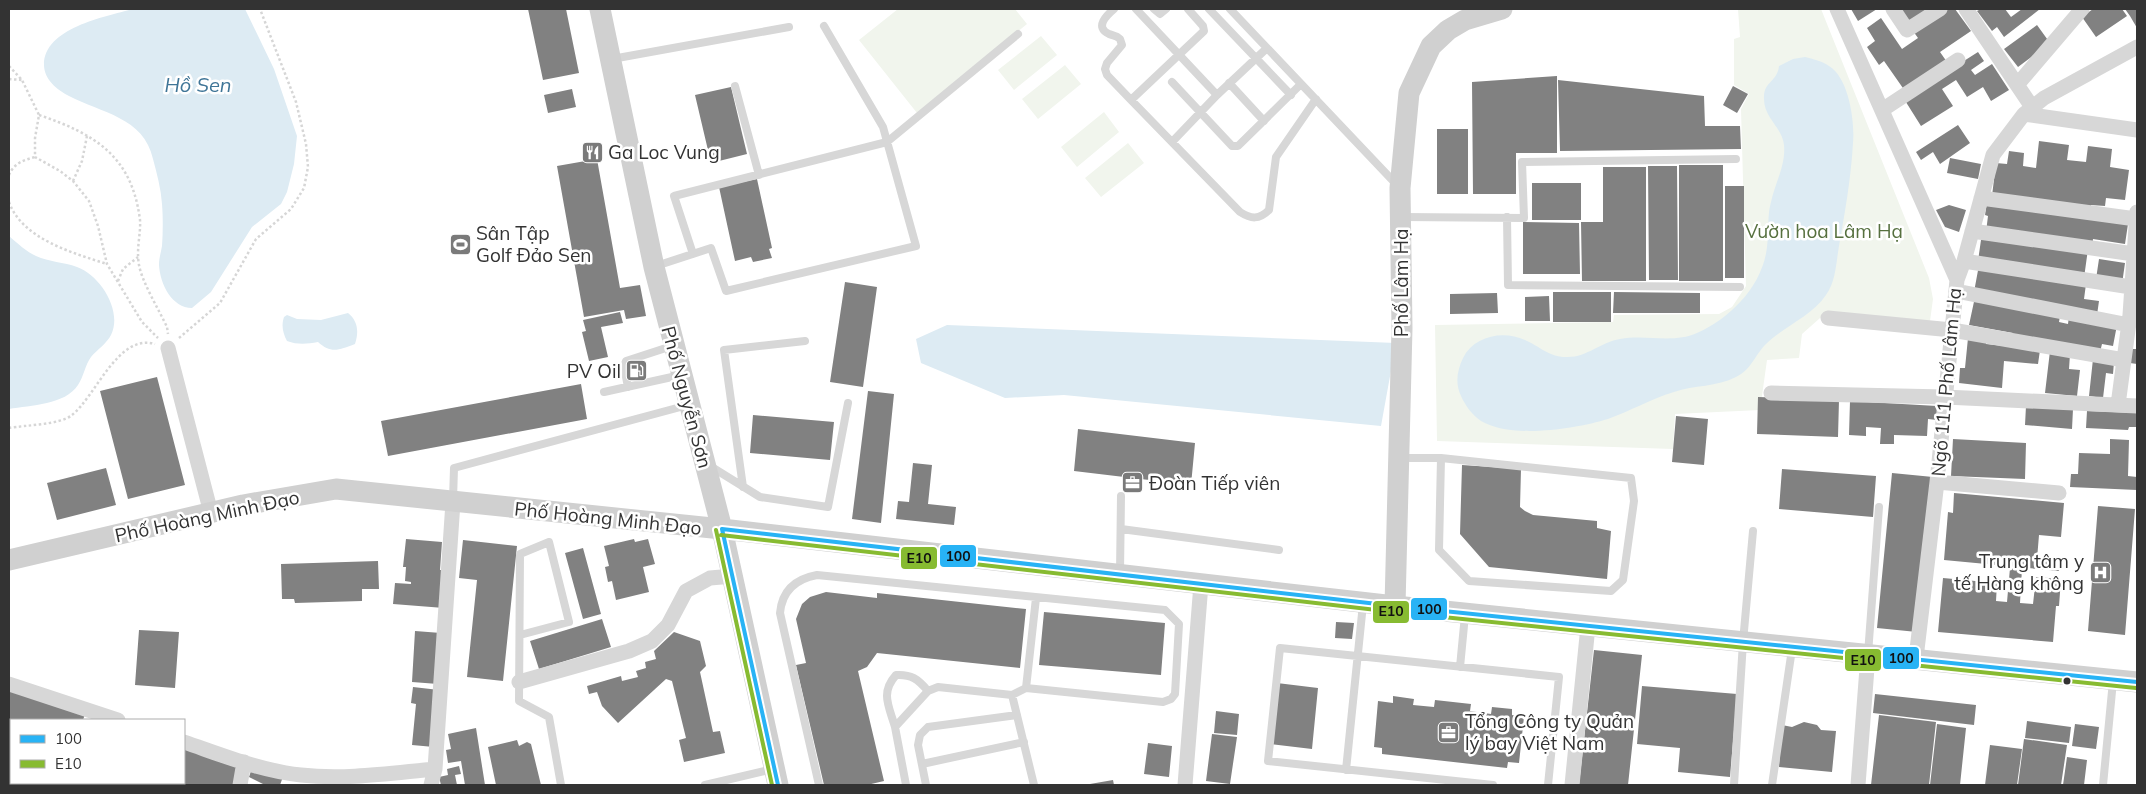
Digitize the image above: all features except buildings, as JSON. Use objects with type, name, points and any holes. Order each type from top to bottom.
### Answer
[{"type":"street","name":"Phố Nguyễn Sơn","points":[[600,9],[612,59],[654,267],[722,529],[776,777]]},
{"type":"street","name":"Ngõ 111 Phố Lâm Hạ","points":[[1837,9],[1956,285],[1937,482],[1916,658]]},
{"type":"street","points":[[1893,9],[1907,30],[1940,9]]},
{"type":"street","points":[[1966,9],[2017,85],[2028,111]]},
{"type":"street","name":"Phố Lâm Hạ","points":[[1395,606],[1397,458],[1402,328],[1400,188],[1409,93],[1431,46],[1448,30],[1465,20],[1490,10]]},
{"type":"street","points":[[2017,85],[2079,10]]},
{"type":"street","points":[[2129,325],[1956,285],[1993,154],[2028,111],[2044,98],[2137,46]]},
{"type":"street","points":[[1882,110],[1958,60]]},
{"type":"street","points":[[2028,111],[2137,130]]},
{"type":"street","points":[[1982,198],[2137,216],[2129,325],[2118,405]]},
{"type":"street","points":[[1972,231],[2134,254]]},
{"type":"street","points":[[1964,261],[2131,287]]},
{"type":"street","points":[[1828,318],[1952,330],[2124,360]]},
{"type":"street","points":[[168,348],[211,513]]},
{"type":"street","points":[[1771,393],[1944,396],[2137,406]]},
{"type":"street","points":[[1937,482],[2059,492]]},
{"type":"street","name":"Phố Hoàng Minh Đạo","points":[[9,560],[211,513],[336,489],[722,529],[1395,606],[2137,682]]},
{"type":"street","points":[[431,785],[435,769],[453,502]]},
{"type":"street","points":[[519,682],[629,651],[652,641],[668,625],[686,591],[710,578],[733,576]]},
{"type":"street","points":[[1185,785],[1201,584]]},
{"type":"street","points":[[1572,785],[1588,626]]},
{"type":"street","points":[[1858,785],[1868,655]]},
{"type":"street","points":[[9,684],[111,719]]},
{"type":"street","points":[[185,742],[244,762],[276,770],[317,776],[377,775],[435,769]]},
{"type":"street","points":[[240,785],[244,762]]},
{"type":"lane","points":[[1114,9],[1102,21],[1102,25],[1106,32],[1120,39],[1122,45],[1107,63],[1105,69],[1107,74],[1240,212],[1250,218],[1262,217],[1269,210],[1276,157],[1316,99]]},
{"type":"lane","points":[[1136,9],[1217,95]]},
{"type":"lane","points":[[1154,9],[1160,14],[1166,9]]},
{"type":"lane","points":[[1131,100],[1204,31],[1204,26],[1188,9]]},
{"type":"lane","points":[[1209,9],[1254,59],[1291,95]]},
{"type":"lane","points":[[1230,9],[1400,188]]},
{"type":"lane","points":[[654,267],[711,248],[726,290],[916,246],[883,126],[824,26]]},
{"type":"lane","points":[[612,59],[790,28]]},
{"type":"lane","points":[[694,254],[674,196],[887,142],[1018,34]]},
{"type":"lane","points":[[1172,142],[1229,83],[1267,48]]},
{"type":"lane","points":[[1172,82],[1232,146],[1238,146],[1301,84]]},
{"type":"lane","points":[[1229,83],[1264,121]]},
{"type":"lane","points":[[735,86],[759,175]]},
{"type":"lane","points":[[1401,217],[1524,218],[1522,162],[1736,159]]},
{"type":"lane","points":[[1507,217],[1508,285],[1740,287]]},
{"type":"lane","points":[[743,487],[724,350],[805,341]]},
{"type":"lane","points":[[628,387],[624,367],[626,361],[632,357],[674,345]]},
{"type":"lane","points":[[604,392],[681,374]]},
{"type":"lane","points":[[704,462],[760,497],[828,507],[848,402]]},
{"type":"lane","points":[[453,502],[454,468],[689,405]]},
{"type":"lane","points":[[1397,458],[1441,458],[1631,478],[1634,501],[1623,580],[1611,591],[1469,581],[1439,550],[1441,458]]},
{"type":"lane","points":[[1120,575],[1121,496]]},
{"type":"lane","points":[[1868,655],[1879,507]]},
{"type":"lane","points":[[1121,529],[1279,550]]},
{"type":"lane","points":[[1734,785],[1743,642],[1753,531]]},
{"type":"lane","points":[[520,635],[569,622],[549,542],[520,554],[519,701],[549,717],[561,785]]},
{"type":"lane","points":[[819,785],[780,613],[781,602],[785,592],[804,577],[817,575],[1165,610],[1170,613],[1180,628],[1175,694],[1171,699],[1163,702],[1026,688],[1012,695],[938,687],[928,691],[895,727]]},
{"type":"lane","points":[[1026,688],[1036,598]]},
{"type":"lane","points":[[1346,770],[1364,602]]},
{"type":"lane","points":[[1460,667],[1466,613]]},
{"type":"lane","points":[[1772,785],[1792,647]]},
{"type":"lane","points":[[1493,785],[1268,761],[1280,648],[1559,678],[1548,785]]},
{"type":"lane","points":[[906,785],[895,727],[886,695],[888,684],[896,675],[907,674],[918,680],[928,691]]},
{"type":"lane","points":[[2103,785],[2113,681]]},
{"type":"lane","points":[[1012,695],[1034,785]]},
{"type":"lane","points":[[926,785],[918,745],[920,735],[928,727],[1017,715]]},
{"type":"lane","points":[[922,764],[1024,742]]},
{"type":"lane","points":[[705,785],[776,777]]},
{"type":"path","points":[[168,348],[220,303],[256,239],[291,209],[304,188],[308,166],[306,144],[296,102],[260,9]]},
{"type":"path","points":[[9,66],[22,80],[39,116],[35,138],[35,157]]},
{"type":"path","points":[[9,79],[22,80]]},
{"type":"path","points":[[39,116],[87,136],[105,147],[124,169],[136,197],[140,222],[137,244],[139,267],[167,327],[168,348]]},
{"type":"path","points":[[73,181],[82,161],[87,136]]},
{"type":"path","points":[[9,175],[12,168],[22,161],[35,157],[60,170],[73,181],[89,201],[98,226],[107,264],[142,322],[168,348]]},
{"type":"path","points":[[9,202],[20,220],[40,237],[64,250],[107,264]]},
{"type":"path","points":[[118,282],[123,269],[138,256]]},
{"type":"path","points":[[9,428],[57,421],[72,416],[116,359],[126,351],[140,343],[150,342],[168,348]]},
{"type":"green space","points":[[898,9],[1015,9],[1027,24],[917,113],[859,40]]},
{"type":"green space","name":"Vườn hoa Lâm Hạ","points":[[1738,9],[1821,9],[1929,278],[1933,299],[1930,321],[1828,311],[1802,334],[1799,358],[1767,360],[1760,410],[1675,414],[1673,449],[1437,441],[1435,325],[1613,322],[1614,315],[1719,314],[1732,307],[1746,286],[1741,109],[1749,94],[1734,85],[1734,39],[1740,37]]},
{"type":"green space","points":[[1041,36],[1057,55],[1014,90],[998,70]]},
{"type":"green space","points":[[1065,65],[1081,84],[1038,119],[1022,99]]},
{"type":"green space","points":[[1104,112],[1119,132],[1077,167],[1061,147]]},
{"type":"green space","points":[[1128,143],[1144,163],[1101,197],[1085,178]]},
{"type":"water","name":"Hồ Sen","points":[[133,9],[245,9],[274,69],[297,136],[294,164],[287,192],[281,204],[252,227],[211,292],[192,308],[185,307],[173,299],[168,294],[162,280],[159,265],[163,235],[163,214],[160,187],[148,145],[141,134],[120,118],[60,91],[46,75],[44,65],[47,52],[54,42],[65,33],[92,20]]},
{"type":"water","points":[[1805,57],[1817,60],[1836,72],[1846,90],[1853,124],[1849,182],[1835,272],[1832,284],[1820,303],[1773,338],[1762,348],[1741,374],[1729,380],[1682,390],[1657,398],[1608,419],[1561,429],[1509,430],[1481,421],[1475,416],[1461,396],[1458,377],[1459,368],[1468,350],[1482,340],[1499,336],[1516,337],[1554,355],[1573,357],[1620,339],[1678,338],[1697,333],[1722,319],[1743,299],[1752,287],[1764,261],[1770,207],[1782,167],[1784,152],[1783,139],[1767,112],[1764,93],[1776,76],[1779,66],[1793,59]]},
{"type":"water","points":[[9,236],[36,256],[72,265],[86,271],[107,295],[112,305],[114,326],[111,335],[87,363],[80,382],[72,392],[65,397],[47,403],[9,409]]},
{"type":"water","points":[[348,313],[356,323],[357,335],[355,344],[344,348],[335,350],[327,348],[318,342],[295,343],[287,341],[284,335],[283,323],[284,317],[287,315],[297,319],[321,320]]},
{"type":"water","points":[[947,325],[1396,343],[1381,426],[1064,395],[1005,398],[921,363],[916,339]]},
{"type":"transit line","name":"100","points":[[722,529],[1395,606],[2137,682]]},
{"type":"transit line","name":"100","points":[[722,529],[778,785]]},
{"type":"transit line","name":"E10","points":[[716,530],[772,785]]},
{"type":"transit line","name":"E10","points":[[721,535],[1394,612],[2136,688]]},
{"type":"place","name":"Ga Loc Vung","points":[[592,152]]},
{"type":"place","name":"Sân Tập Golf Đảo Sen","points":[[460,244]]},
{"type":"place","name":"PV Oil","points":[[637,371]]},
{"type":"place","name":"Đoàn Tiếp viên","points":[[1133,483]]},
{"type":"place","name":"Trung tâm y tế Hàng không","points":[[2100,572]]},
{"type":"place","name":"Tổng Công ty Quản lý bay Việt Nam","points":[[1449,732]]}]
